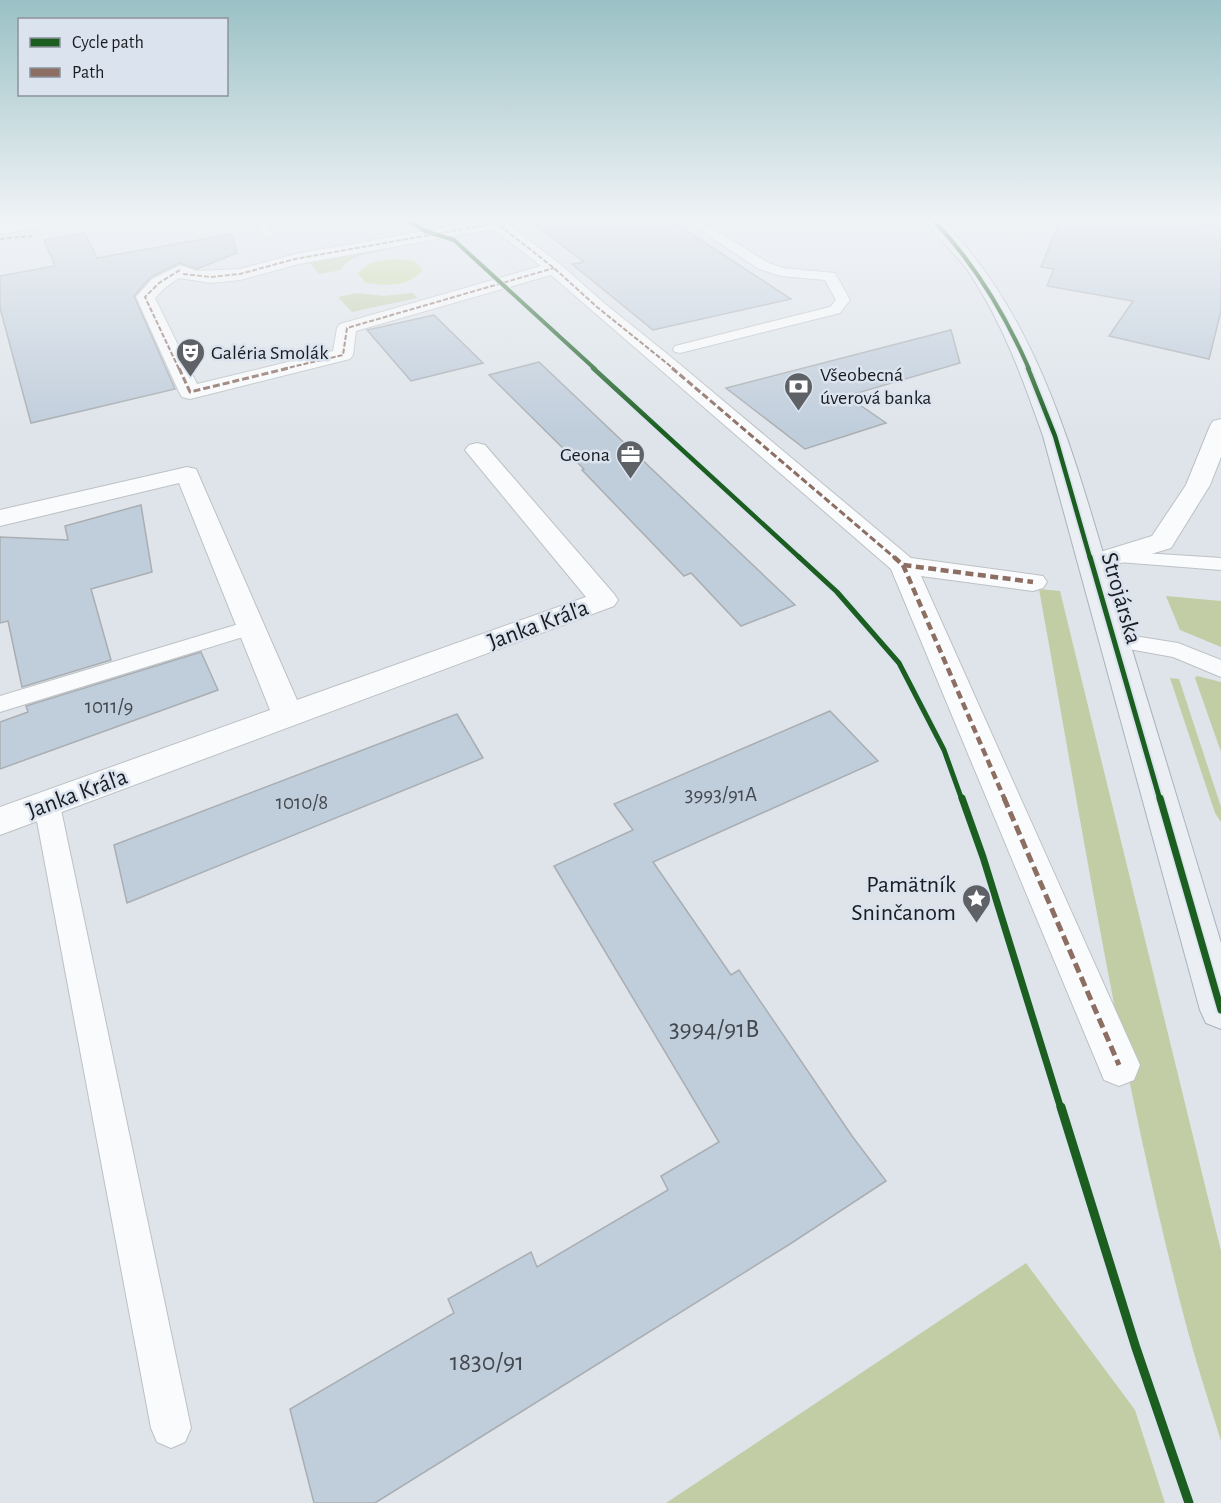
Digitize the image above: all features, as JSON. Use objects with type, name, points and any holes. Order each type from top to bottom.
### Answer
[{"type":"main road","name":"Strojárska","points":[[989,291],[1032,375],[1103,560],[1115,640],[1221,1010]]},
{"type":"street","points":[[151,291],[145,297],[190,392],[344,355],[347,328],[474,291]]},
{"type":"street","points":[[580,291],[903,565],[1119,1065]]},
{"type":"street","points":[[1103,560],[1162,542],[1198,485],[1221,426]]},
{"type":"street","name":"Janka Kráľa","points":[[0,821],[604,600],[477,450]]},
{"type":"street","points":[[0,518],[187,474],[288,715]]},
{"type":"street","points":[[903,565],[1033,582]]},
{"type":"lane","points":[[680,350],[835,310],[843,300],[838,291]]},
{"type":"lane","points":[[1103,560],[1221,564]]},
{"type":"lane","points":[[0,704],[252,627]]},
{"type":"lane","points":[[1115,640],[1178,650],[1221,669]]},
{"type":"lane","points":[[47,804],[171,1428]]},
{"type":"shaded area","points":[[357,293],[384,296],[413,293],[417,298],[352,312],[338,297]]},
{"type":"shaded area","points":[[1039,589],[1060,591],[1221,1251],[1221,1441],[1188,1332],[1124,1055]]},
{"type":"shaded area","points":[[1166,596],[1221,601],[1221,647],[1180,630]]},
{"type":"shaded area","points":[[1197,676],[1221,682],[1221,752],[1195,678]]},
{"type":"shaded area","points":[[1170,678],[1179,679],[1221,807],[1221,822],[1215,813]]},
{"type":"shaded area","points":[[1026,1263],[1135,1410],[1165,1503],[666,1503]]},
{"type":"building","points":[[0,291],[138,291],[134,296],[175,389],[31,423],[0,308]]},
{"type":"building","points":[[605,291],[779,291],[791,299],[653,330]]},
{"type":"building","points":[[1076,291],[1221,291],[1221,311],[1209,359],[1109,336],[1133,301]]},
{"type":"building","points":[[434,315],[483,363],[411,381],[367,330]]},
{"type":"building","points":[[951,330],[960,363],[847,396],[886,423],[805,449],[726,388]]},
{"type":"building","points":[[539,362],[795,605],[741,626],[691,573],[684,576],[582,470],[584,469],[489,375]]},
{"type":"building","points":[[141,505],[152,572],[91,589],[111,660],[22,687],[8,621],[0,623],[0,537],[68,540],[65,526]]},
{"type":"building","points":[[201,652],[218,690],[0,769],[0,722],[28,712],[26,706]]},
{"type":"building","points":[[830,711],[878,761],[653,862],[731,975],[739,970],[852,1136],[886,1181],[790,1244],[375,1503],[314,1503],[290,1409],[454,1313],[448,1299],[531,1252],[537,1267],[668,1190],[661,1176],[719,1142],[554,866],[633,830],[614,804]]},
{"type":"building","points":[[457,714],[483,758],[127,903],[114,845]]},
{"type":"marked path","points":[[151,291],[145,297],[190,392],[343,355],[347,328],[474,291]]},
{"type":"marked path","points":[[580,291],[903,565],[1033,582]]},
{"type":"marked path","points":[[903,565],[1119,1065]]},
{"type":"cycle path","points":[[510,291],[837,592],[899,663],[944,750],[983,857],[1136,1348],[1189,1503]]},
{"type":"cycle path","points":[[989,291],[1020,349],[1055,436],[1221,1010]]},
{"type":"place","name":"Galéria Smolák","points":[[190,378]]},
{"type":"place","name":"Všeobecná úverová banka","points":[[799,412]]},
{"type":"place","name":"Geona","points":[[631,480]]},
{"type":"place","name":"Pamätník Sninčanom","points":[[977,924]]}]
